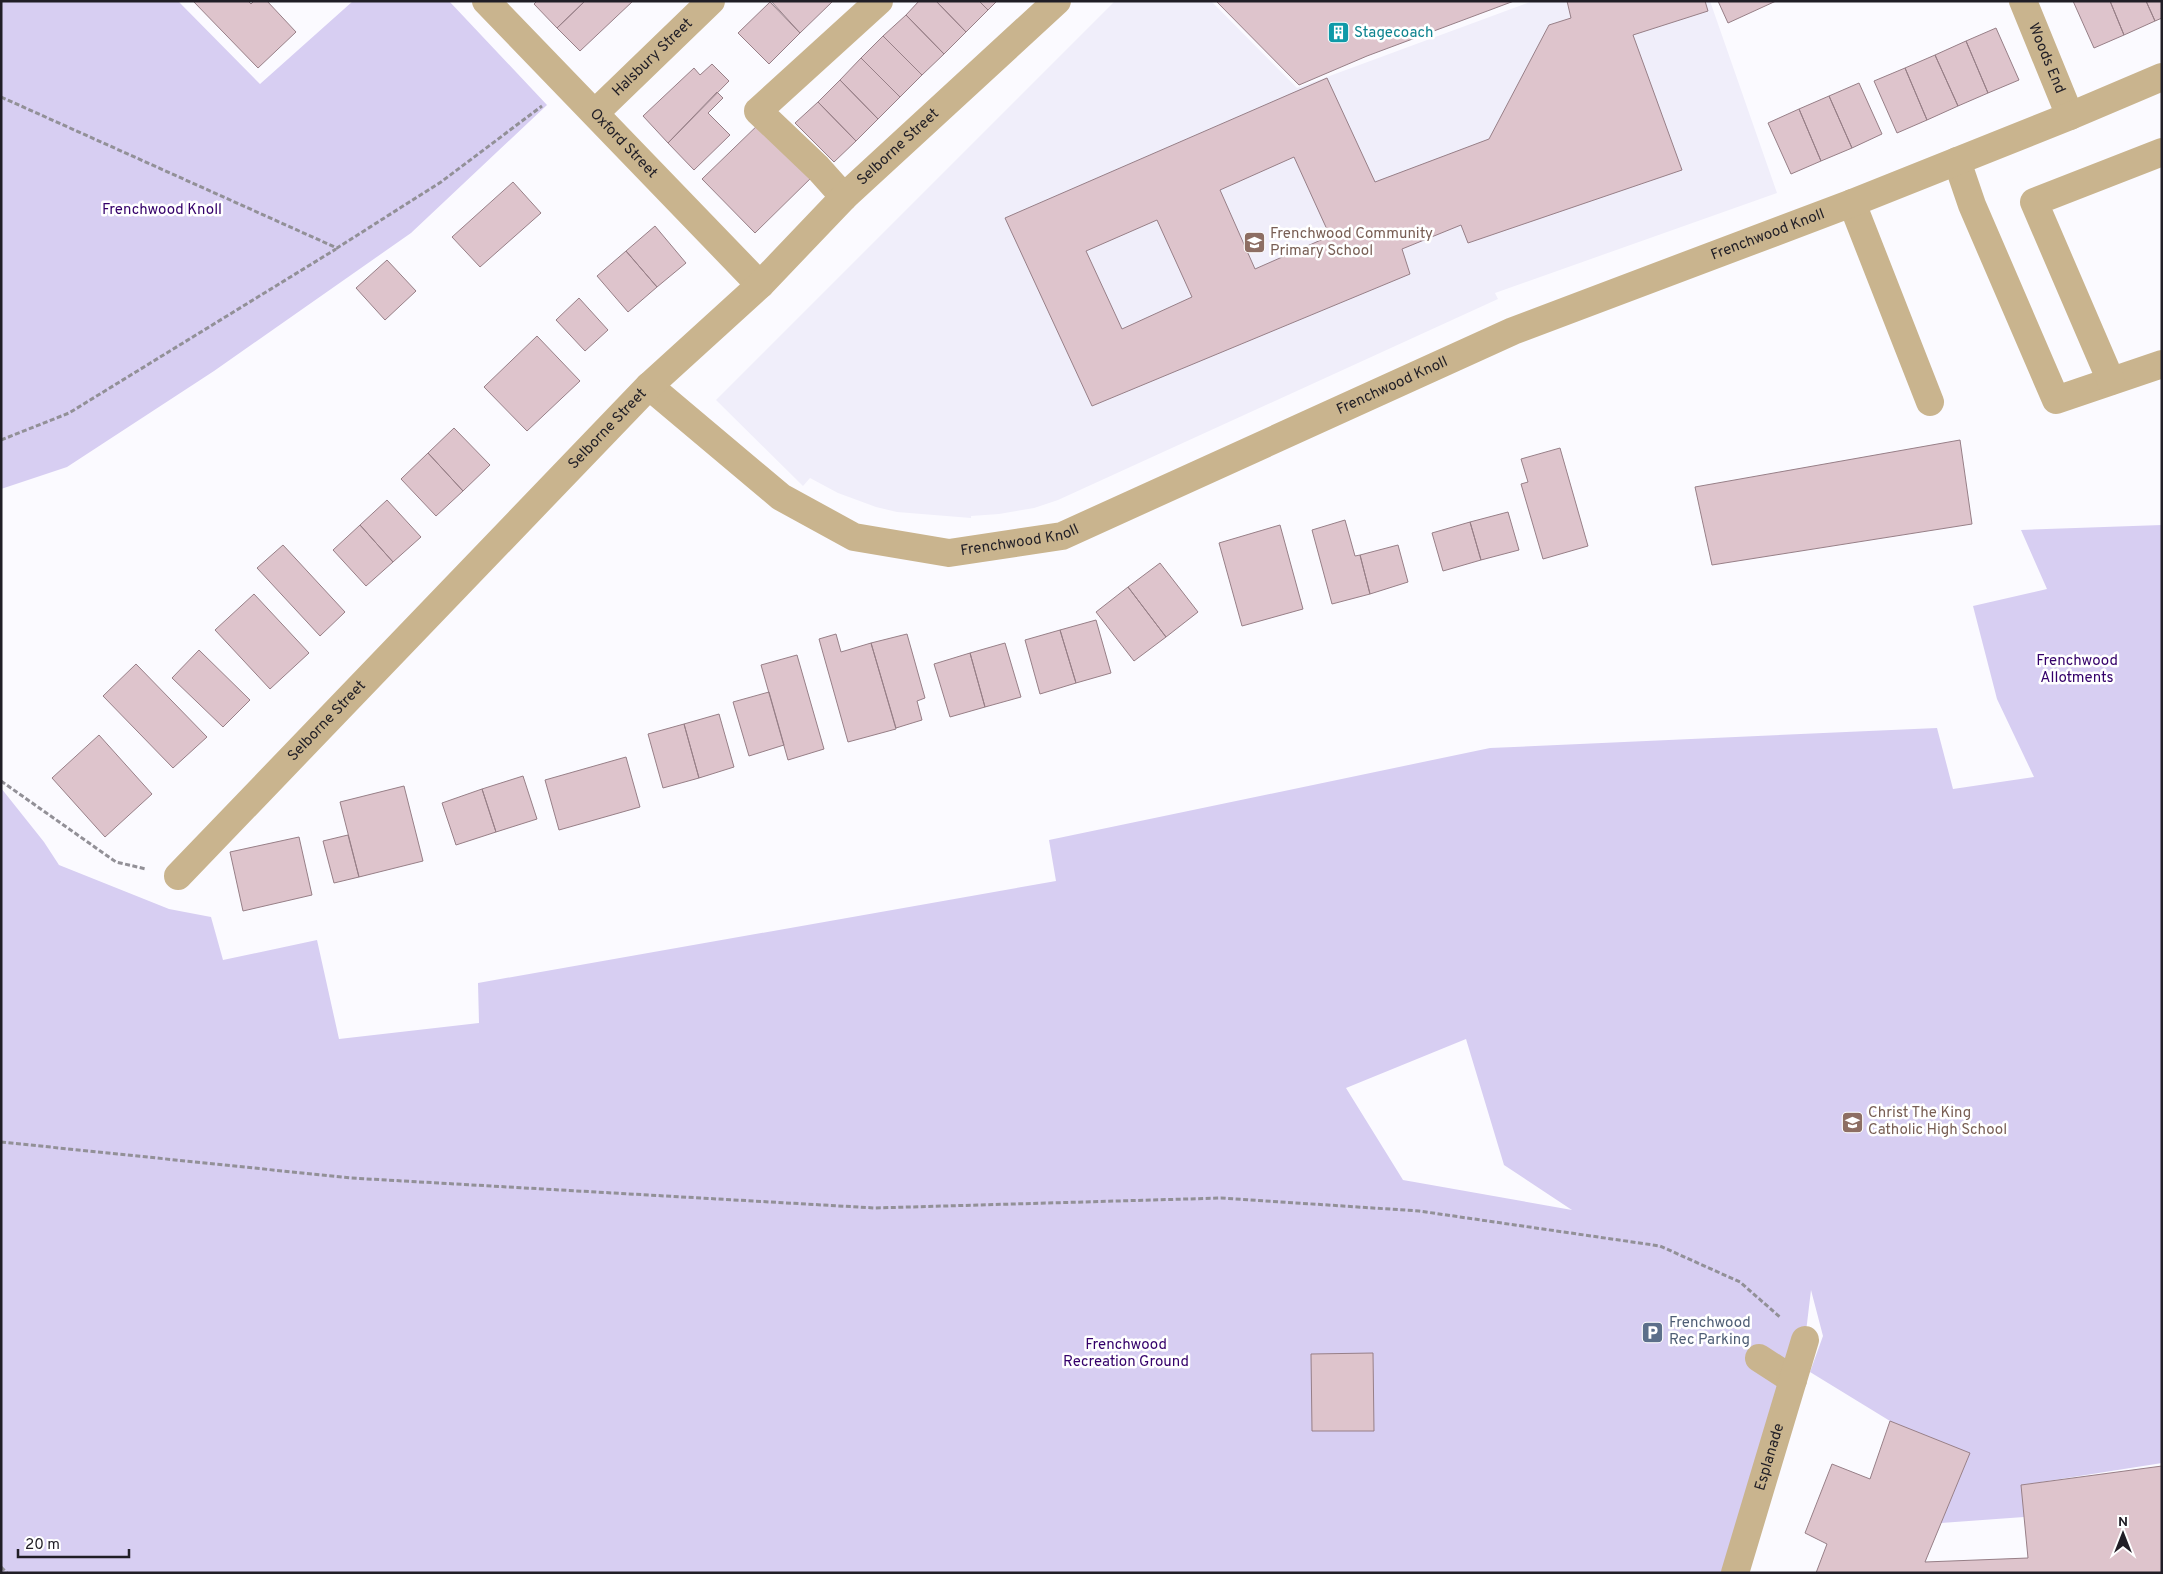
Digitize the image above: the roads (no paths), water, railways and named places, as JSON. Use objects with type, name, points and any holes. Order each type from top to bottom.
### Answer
[{"type":"street","name":"Oxford Street","points":[[486,1],[760,286]]},
{"type":"street","name":"Halsbury Street","points":[[595,113],[711,1]]},
{"type":"street","points":[[844,197],[818,168],[758,112],[879,1]]},
{"type":"street","name":"Selborne Street","points":[[178,876],[649,386],[760,286],[844,197],[1057,1]]},
{"type":"street","name":"Woods End","points":[[2023,1],[2070,116]]},
{"type":"street","name":"Frenchwood Knoll","points":[[649,386],[781,497],[854,537],[949,553],[1062,536],[1512,332],[1852,203],[2162,77]]},
{"type":"street","points":[[2111,381],[2034,202],[2162,152]]},
{"type":"street","points":[[1957,161],[1972,205],[2056,400],[2162,364]]},
{"type":"street","points":[[1852,203],[1930,402]]},
{"type":"street","name":"Esplanade","points":[[1735,1573],[1805,1340]]},
{"type":"street","points":[[1759,1358],[1793,1380]]},
{"type":"place","name":"Stagecoach","points":[[1338,33]]},
{"type":"place","name":"Frenchwood Community Primary School","points":[[1254,243]]},
{"type":"place","name":"Christ The King Catholic High School","points":[[1852,1122]]},
{"type":"place","name":"Frenchwood Rec Parking","points":[[1653,1332]]},
{"type":"park label","name":"Frenchwood Allotments","points":[[2077,670]]},
{"type":"park label","name":"Frenchwood Recreation Ground","points":[[1126,1354]]}]
